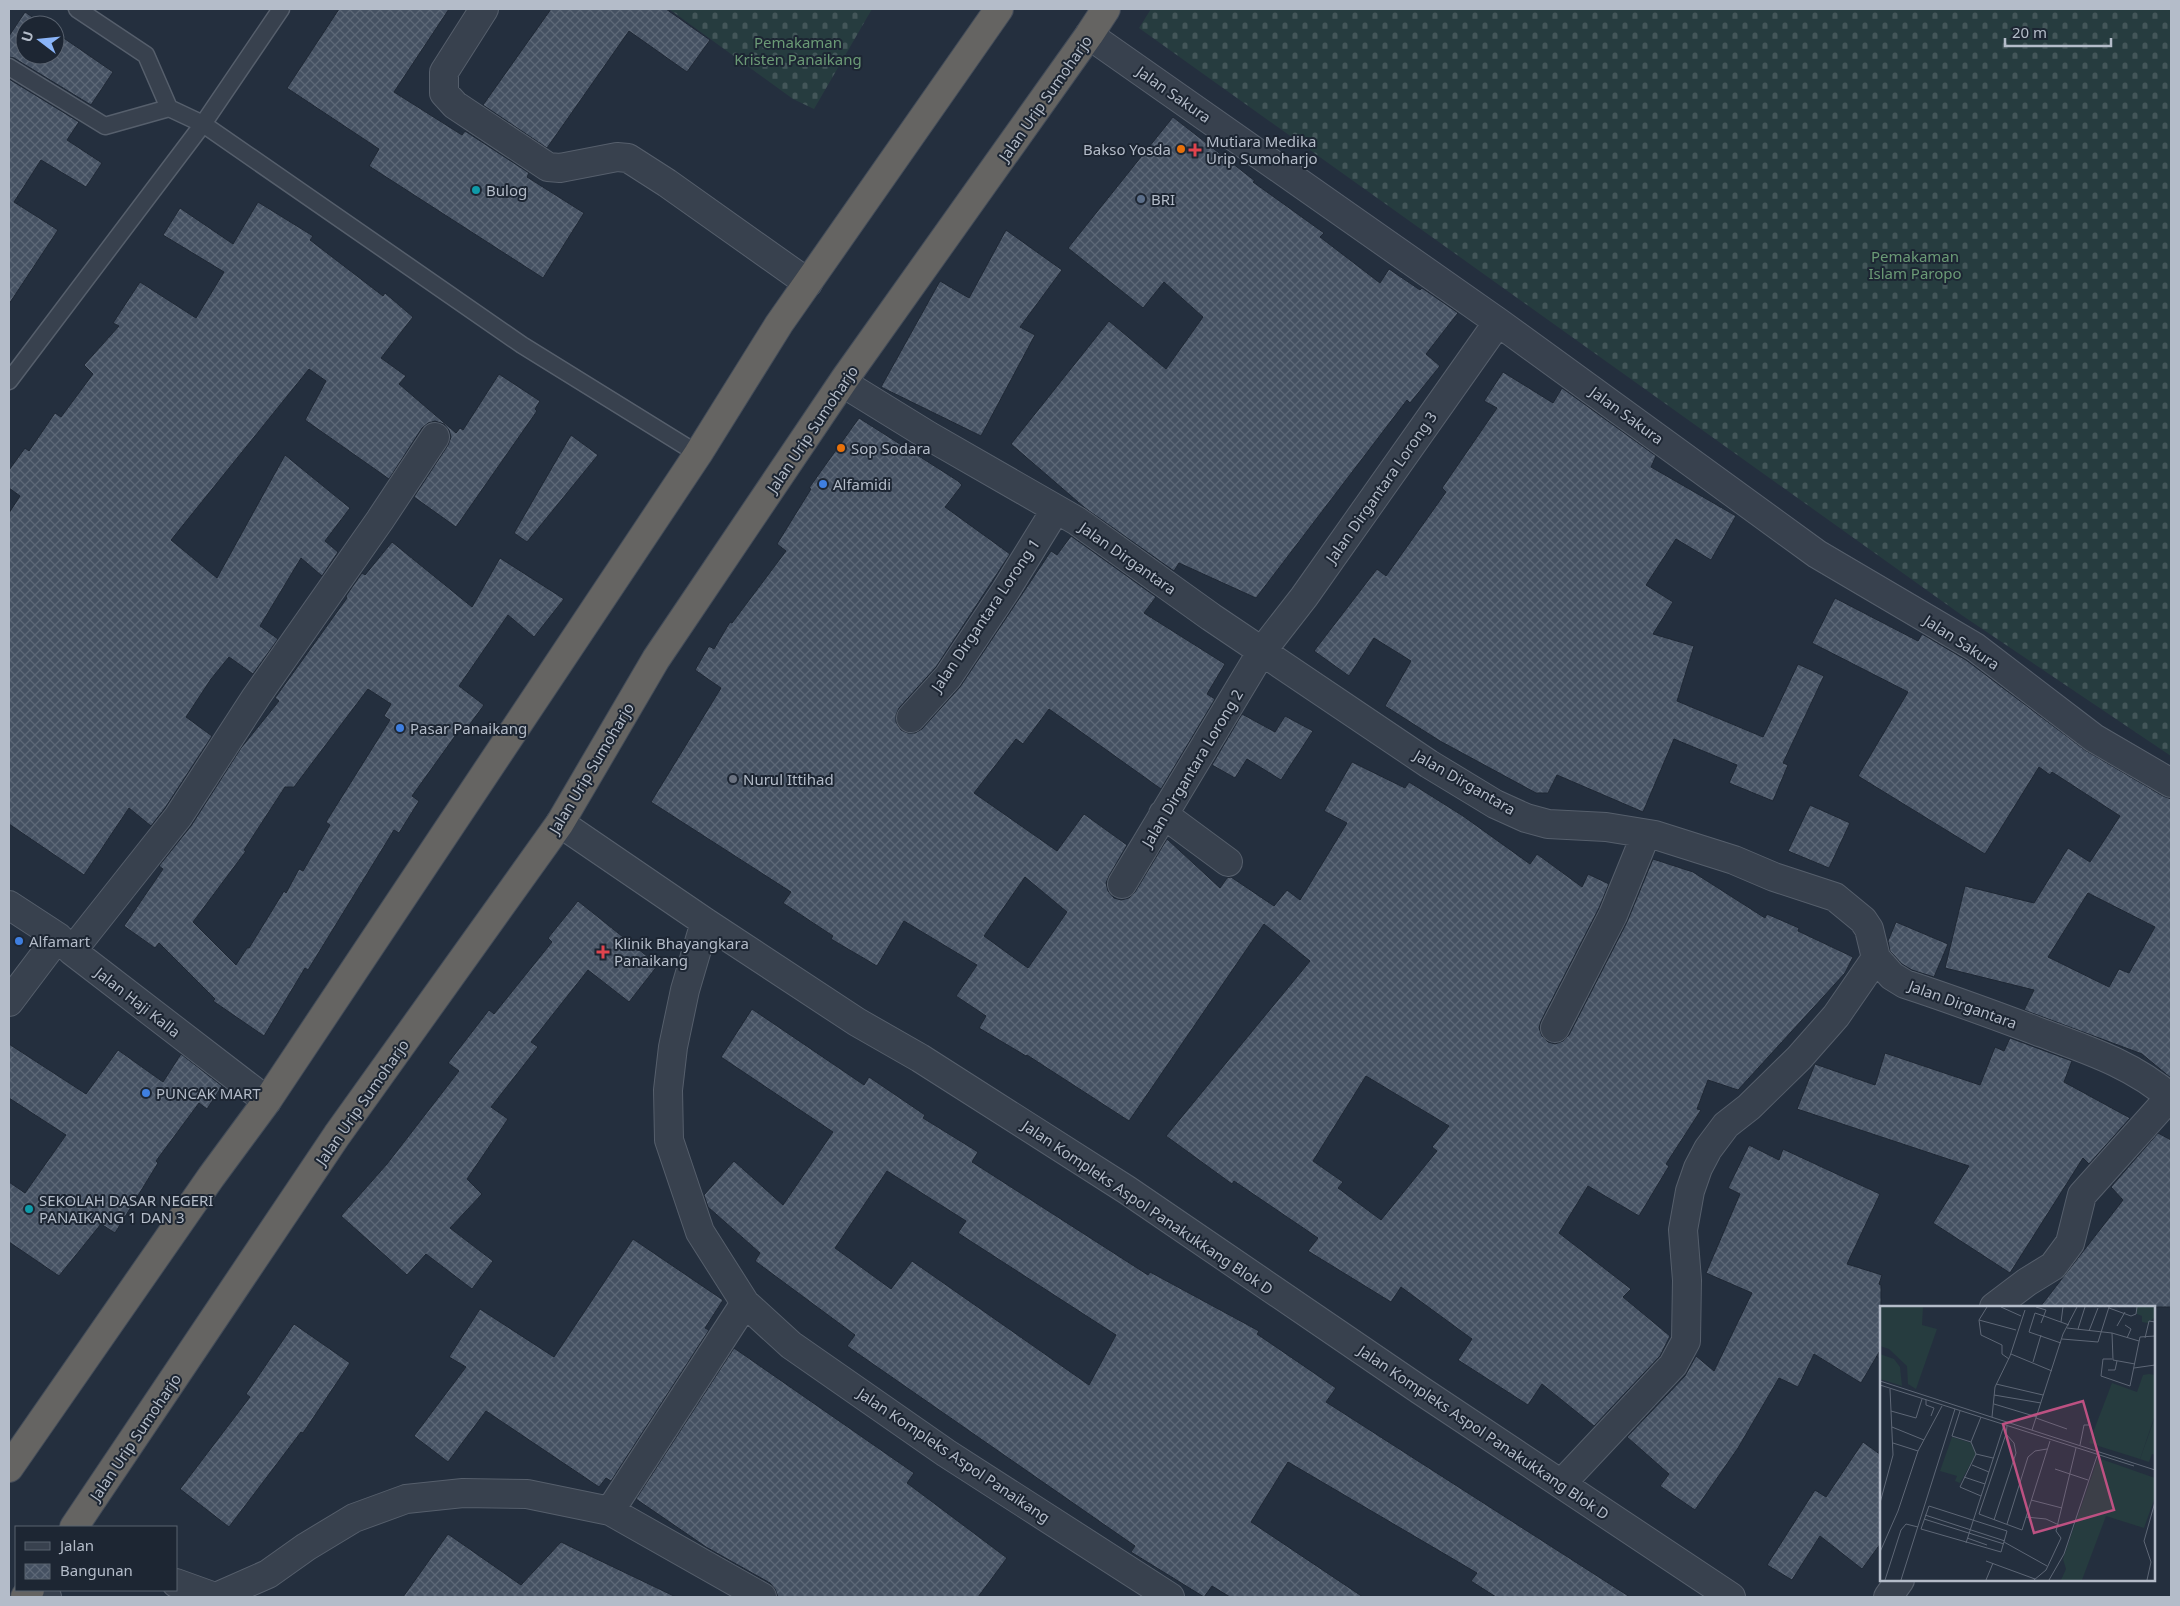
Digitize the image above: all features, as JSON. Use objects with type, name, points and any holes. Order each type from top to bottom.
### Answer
[{"type":"highway","points":[[9,1468],[211,1176],[267,1101],[698,454],[779,324],[999,9]]},
{"type":"highway","name":"Jalan Urip Sumoharjo","points":[[75,1526],[337,1135],[560,823],[656,659],[843,383],[1090,35],[1106,9]]},
{"type":"street","points":[[484,9],[444,72],[444,92],[454,105],[548,167],[560,168],[617,157],[628,158],[667,183],[808,283]]},
{"type":"street","name":"Jalan Sakura","points":[[1090,35],[1498,322],[1817,554],[1975,647],[2094,738],[2171,783]]},
{"type":"street","name":"Jalan Dirgantara Lorong 3","points":[[1262,651],[1304,597],[1498,322]]},
{"type":"street","name":"Jalan Dirgantara","points":[[843,383],[929,436],[1056,509],[1123,552],[1211,617],[1429,764],[1495,804],[1526,818],[1548,824],[1606,827],[1646,834],[1734,860],[1774,877],[1835,897],[1863,920],[1869,929],[1876,958],[1892,976],[1905,984],[2106,1057],[2132,1069],[2171,1098]]},
{"type":"street","points":[[9,1002],[65,944],[178,817],[256,698],[435,437]]},
{"type":"street","name":"Jalan Dirgantara Lorong 1","points":[[911,718],[948,677],[1006,590],[1056,509]]},
{"type":"street","name":"Jalan Dirgantara Lorong 2","points":[[1122,884],[1262,651]]},
{"type":"street","points":[[1163,814],[1228,862]]},
{"type":"street","name":"Jalan Kompleks Aspol Panakukkang Blok D","points":[[560,823],[705,922],[857,1022],[920,1058],[1127,1190],[1420,1390],[1731,1597]]},
{"type":"street","points":[[1555,1028],[1614,915],[1646,834]]},
{"type":"street","name":"Jalan Haji Kalla","points":[[9,905],[65,944],[267,1101]]},
{"type":"street","name":"Jalan Kompleks Aspol Panaikang","points":[[705,922],[685,990],[673,1046],[668,1090],[669,1140],[700,1232],[745,1303],[791,1345],[946,1453],[1164,1596]]},
{"type":"street","points":[[1562,1483],[1674,1365],[1684,1348],[1687,1332],[1687,1280],[1683,1230],[1690,1191],[1698,1168],[1708,1149],[1726,1124],[1749,1107],[1799,1058],[1836,1016],[1876,958]]},
{"type":"street","points":[[1995,1306],[2027,1282],[2053,1266],[2070,1243],[2082,1195],[2171,1098]]},
{"type":"street","points":[[610,1511],[745,1303]]},
{"type":"street","points":[[178,1584],[216,1597],[268,1574],[306,1547],[354,1518],[406,1499],[464,1493],[527,1494],[610,1511],[762,1597]]},
{"type":"street","points":[[1888,1597],[1899,1581]]},
{"type":"lane","points":[[78,9],[146,55],[169,108]]},
{"type":"lane","points":[[9,381],[203,124],[281,9]]},
{"type":"lane","points":[[9,67],[105,126],[169,108],[203,124],[522,345],[698,454]]},
{"type":"green space","name":"Pemakaman Kristen Panaikang","points":[[669,9],[872,9],[814,109],[793,99]]},
{"type":"green space","name":"Pemakaman Islam Paropo","points":[[1151,9],[2171,9],[2171,756],[1963,616],[1139,28]]},
{"type":"building","points":[[339,9],[449,9],[394,92],[462,135],[465,131],[529,173],[527,177],[584,213],[543,278],[369,166],[379,149],[287,88]]},
{"type":"building","points":[[551,9],[666,9],[710,40],[687,72],[629,31],[547,148],[483,105]]},
{"type":"building","points":[[15,27],[15,59],[9,57],[9,36]]},
{"type":"building","points":[[65,39],[113,72],[91,105],[25,65],[65,65]]},
{"type":"building","points":[[9,79],[79,122],[67,140],[102,163],[86,187],[41,160],[14,202],[58,230],[9,304]]},
{"type":"building","points":[[1173,117],[1255,181],[1253,182],[1324,233],[1320,237],[1380,283],[1389,269],[1420,290],[1422,288],[1458,313],[1426,354],[1440,366],[1410,403],[1407,400],[1256,598],[1179,563],[1174,571],[1085,508],[1011,444],[1109,321],[1166,369],[1203,317],[1164,282],[1143,308],[1068,248]]},
{"type":"building","points":[[258,202],[313,236],[310,240],[383,296],[385,293],[413,317],[381,358],[406,376],[399,384],[456,433],[460,428],[463,430],[499,374],[540,401],[535,409],[537,411],[456,527],[414,497],[448,445],[451,437],[449,430],[444,424],[435,421],[428,423],[422,428],[389,479],[305,420],[326,381],[309,369],[171,540],[217,578],[285,455],[350,508],[325,541],[338,552],[322,576],[301,558],[260,626],[278,639],[253,674],[229,657],[211,679],[186,717],[212,736],[165,808],[151,826],[129,808],[84,875],[9,824],[9,513],[20,496],[9,488],[9,470],[25,448],[29,451],[55,413],[61,417],[93,374],[84,365],[119,326],[113,323],[140,282],[196,318],[224,272],[163,235],[180,208],[233,244]]},
{"type":"building","points":[[1006,230],[1062,270],[1020,327],[1035,335],[981,436],[881,387],[940,281],[969,298]]},
{"type":"building","points":[[1503,372],[1553,403],[1562,388],[1656,456],[1651,467],[1736,516],[1711,560],[1676,539],[1646,585],[1673,602],[1653,634],[1694,646],[1677,701],[1763,737],[1798,664],[1824,676],[1783,763],[1788,765],[1773,801],[1729,783],[1737,765],[1674,739],[1643,812],[1557,775],[1548,793],[1536,793],[1440,741],[1385,706],[1411,661],[1374,638],[1349,676],[1314,651],[1377,569],[1386,576],[1446,492],[1442,488],[1497,408],[1484,401]]},
{"type":"building","points":[[859,418],[958,481],[962,485],[945,507],[1010,554],[936,667],[899,708],[896,722],[901,730],[908,733],[915,733],[922,729],[960,687],[1051,551],[1057,555],[1071,536],[1156,597],[1144,613],[1225,664],[1207,694],[1215,699],[1161,789],[1049,709],[1023,744],[1016,739],[974,793],[1057,851],[1084,814],[1127,845],[1106,883],[1108,891],[1114,898],[1121,900],[1129,898],[1135,892],[1167,839],[1220,888],[1227,878],[1231,877],[1274,906],[1287,890],[1300,900],[1347,823],[1324,811],[1352,762],[1405,788],[1409,782],[1463,816],[1530,864],[1537,854],[1582,887],[1588,874],[1609,884],[1599,908],[1541,1021],[1539,1028],[1542,1036],[1548,1042],[1555,1044],[1563,1041],[1569,1035],[1627,922],[1653,859],[1693,872],[1765,918],[1767,914],[1799,928],[1798,931],[1853,957],[1845,973],[1738,1090],[1708,1080],[1697,1109],[1701,1110],[1666,1164],[1669,1166],[1639,1216],[1588,1186],[1559,1233],[1631,1289],[1623,1297],[1670,1336],[1660,1356],[1594,1426],[1542,1384],[1528,1405],[1458,1360],[1472,1339],[1401,1287],[1391,1302],[1308,1251],[1318,1238],[1234,1181],[1232,1184],[1166,1136],[1310,961],[1264,924],[1129,1121],[1027,1055],[979,1028],[986,1016],[956,996],[977,965],[904,921],[877,966],[831,939],[833,936],[783,903],[791,892],[651,802],[721,688],[695,670],[709,646],[714,649],[730,622],[732,623],[786,551],[777,544],[811,489],[809,488]],"holes":[[[1025,877],[1067,912],[1028,968],[984,936]],[[1366,1076],[1449,1126],[1432,1147],[1437,1151],[1381,1220],[1338,1188],[1343,1182],[1313,1161]]]},
{"type":"building","points":[[571,435],[598,455],[527,542],[514,533]]},
{"type":"building","points":[[392,542],[472,607],[500,558],[564,599],[534,637],[508,615],[459,686],[484,705],[467,728],[463,725],[412,796],[419,801],[399,833],[394,830],[308,970],[305,968],[264,1036],[213,1001],[215,999],[159,943],[155,948],[124,926],[163,869],[159,866],[191,826],[241,748],[279,701],[275,698],[347,598],[346,596],[362,573],[365,575]],"holes":[[[368,689],[391,704],[384,716],[390,720],[326,822],[330,825],[303,871],[299,869],[286,893],[284,891],[249,948],[247,948],[236,965],[193,922],[246,851],[244,850],[285,787],[294,787]]]},
{"type":"building","points":[[1835,598],[1918,641],[1922,634],[1966,660],[2085,750],[2171,799],[2171,1078],[2142,1054],[2024,1010],[2034,990],[1945,968],[1965,886],[2034,903],[2068,848],[2090,862],[2120,816],[2052,772],[2050,775],[2039,767],[1985,854],[1858,776],[1908,692],[1812,643]],"holes":[[[2088,893],[2155,927],[2129,973],[2119,969],[2109,987],[2048,957]]]},
{"type":"building","points":[[1242,714],[1275,732],[1285,716],[1313,731],[1281,780],[1247,759],[1235,778],[1212,765]]},
{"type":"building","points":[[1810,805],[1850,823],[1829,868],[1788,851]]},
{"type":"building","points":[[578,901],[658,965],[629,1002],[588,970],[531,1042],[538,1047],[491,1107],[508,1119],[467,1179],[482,1194],[450,1228],[493,1261],[472,1289],[426,1254],[407,1275],[341,1216],[387,1164],[459,1071],[448,1063],[489,1010],[494,1014],[552,942],[548,938]]},
{"type":"building","points":[[1896,922],[1948,944],[1934,977],[1912,970],[1902,964],[1890,951],[1888,941]]},
{"type":"building","points":[[752,1009],[864,1085],[869,1077],[925,1115],[923,1118],[978,1152],[972,1162],[1148,1275],[1150,1272],[1259,1331],[1257,1334],[1336,1388],[1326,1402],[1630,1597],[1496,1597],[1471,1581],[1477,1573],[1288,1462],[1251,1522],[1363,1597],[1230,1597],[1212,1586],[1204,1597],[1131,1552],[1135,1546],[847,1346],[855,1335],[755,1261],[760,1253],[708,1207],[704,1195],[734,1161],[783,1205],[833,1132],[721,1057]],"holes":[[[887,1171],[966,1221],[958,1233],[1116,1335],[1089,1385],[912,1261],[891,1289],[835,1248]]]},
{"type":"building","points":[[2010,1038],[2072,1061],[2064,1082],[2130,1118],[2089,1164],[2083,1158],[2010,1273],[1933,1223],[1969,1166],[1797,1109],[1815,1064],[1875,1085],[1885,1053],[1980,1085],[1995,1047],[2004,1051]]},
{"type":"building","points":[[9,1044],[86,1094],[118,1050],[163,1082],[181,1054],[222,1086],[207,1109],[199,1103],[156,1161],[158,1163],[115,1233],[101,1224],[59,1276],[9,1242],[9,1182],[25,1193],[66,1135],[9,1098]]},
{"type":"building","points":[[2158,1133],[2171,1140],[2171,1307],[2041,1306],[2123,1200],[2111,1187]]},
{"type":"building","points":[[1749,1145],[1779,1160],[1783,1149],[1880,1194],[1847,1264],[1882,1275],[1879,1284],[1881,1285],[1880,1351],[1861,1383],[1814,1354],[1798,1387],[1779,1378],[1738,1448],[1695,1510],[1660,1486],[1669,1474],[1627,1437],[1685,1376],[1696,1356],[1714,1371],[1752,1293],[1706,1273],[1740,1194],[1728,1188]]},
{"type":"building","points":[[633,1239],[723,1300],[705,1328],[709,1330],[611,1481],[606,1478],[599,1487],[486,1411],[448,1462],[414,1436],[466,1367],[449,1357],[480,1309],[554,1357]]},
{"type":"building","points":[[294,1324],[350,1363],[303,1433],[301,1432],[229,1527],[180,1489],[250,1397],[246,1394]]},
{"type":"building","points":[[734,1348],[914,1473],[907,1483],[1007,1558],[978,1597],[778,1597],[770,1583],[706,1547],[636,1499]]},
{"type":"building","points":[[1863,1442],[1880,1454],[1880,1544],[1862,1569],[1820,1536],[1792,1580],[1767,1565],[1815,1490],[1826,1497]]},
{"type":"building","points":[[448,1534],[521,1585],[561,1542],[676,1597],[403,1597]]},
{"type":"place","name":"Bakso Yosda","points":[[1181,149]]},
{"type":"place","name":"Mutiara Medika Urip Sumoharjo","points":[[1195,150]]},
{"type":"place","name":"Bulog","points":[[476,190]]},
{"type":"place","name":"BRI","points":[[1141,199]]},
{"type":"place","name":"Sop Sodara","points":[[841,448]]},
{"type":"place","name":"Alfamidi","points":[[823,484]]},
{"type":"place","name":"Pasar Panaikang","points":[[400,728]]},
{"type":"place","name":"Nurul Ittihad","points":[[733,779]]},
{"type":"place","name":"Alfamart","points":[[19,941]]},
{"type":"place","name":"Klinik Bhayangkara Panaikang","points":[[603,952]]},
{"type":"place","name":"PUNCAK MART","points":[[146,1093]]},
{"type":"place","name":"SEKOLAH DASAR NEGERI PANAIKANG 1 DAN 3","points":[[29,1209]]}]
